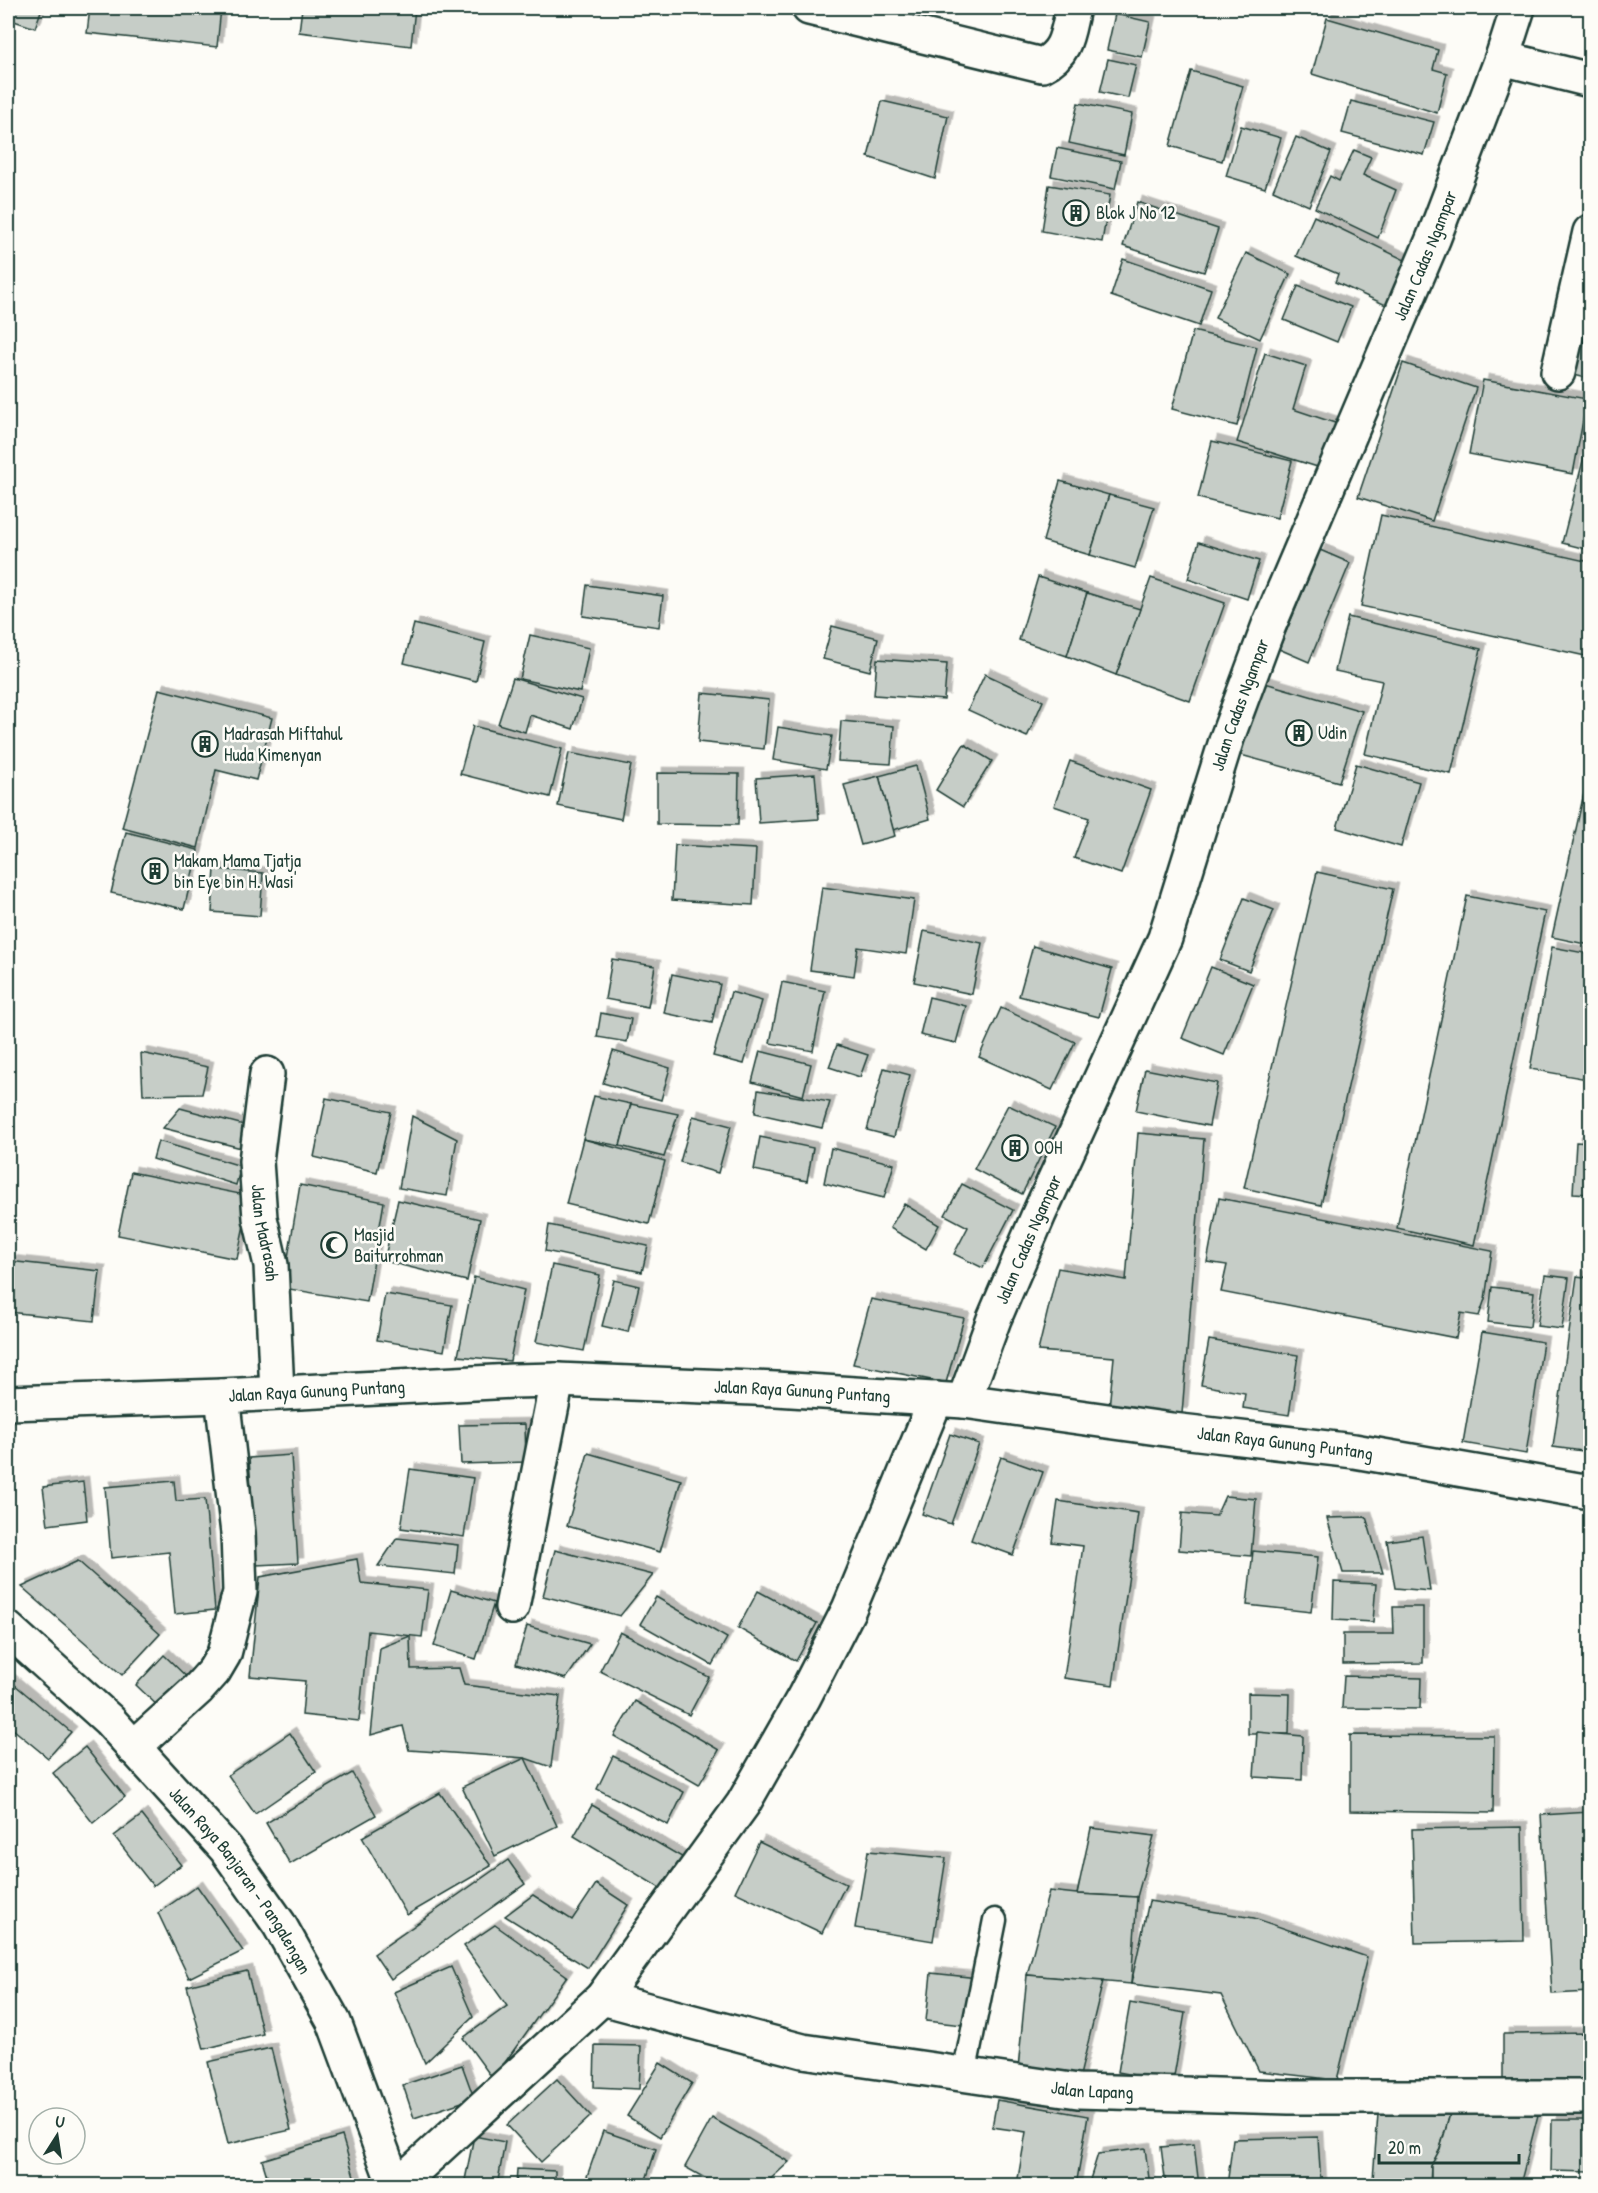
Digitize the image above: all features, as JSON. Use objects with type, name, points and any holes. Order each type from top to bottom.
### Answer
[{"type":"street","points":[[809,8],[890,18],[1042,65],[1054,59],[1062,49],[1073,8]]},
{"type":"street","name":"Jalan Cadas Ngampar","points":[[396,2186],[602,1998],[743,1804],[804,1697],[950,1400],[994,1319],[1165,938],[1227,738],[1269,625],[1434,237],[1502,58],[1518,8]]},
{"type":"street","points":[[1502,58],[1590,80]]},
{"type":"street","points":[[1558,372],[1590,232]]},
{"type":"street","name":"Jalan Madrasah","points":[[267,1074],[256,1161],[260,1218],[271,1265],[277,1392]]},
{"type":"street","points":[[512,1607],[557,1380]]},
{"type":"street","name":"Jalan Raya Gunung Puntang","points":[[8,1403],[222,1396],[557,1380],[776,1389],[950,1400],[1172,1430],[1354,1451],[1590,1492]]},
{"type":"street","points":[[133,1748],[198,1689],[214,1671],[224,1654],[240,1592],[238,1533],[222,1396]]},
{"type":"street","name":"Jalan Raya Banjaran - Pangalengan","points":[[8,1629],[109,1720],[226,1849],[279,1924],[334,2022],[396,2186]]},
{"type":"street","name":"Jalan Lapang","points":[[602,1998],[804,2051],[1078,2091],[1289,2097],[1590,2097]]},
{"type":"lane","points":[[964,2075],[995,1920]]},
{"type":"building","points":[[8,8],[42,8],[35,28],[8,19]]},
{"type":"building","points":[[90,8],[221,8],[217,47],[87,33]]},
{"type":"building","points":[[302,8],[415,8],[411,46],[299,32]]},
{"type":"building","points":[[1115,14],[1150,22],[1142,57],[1107,50]]},
{"type":"building","points":[[1327,18],[1438,50],[1433,69],[1447,73],[1437,113],[1312,74]]},
{"type":"building","points":[[1108,59],[1136,65],[1128,98],[1100,92]]},
{"type":"building","points":[[1191,71],[1243,86],[1222,161],[1170,146]]},
{"type":"building","points":[[882,101],[948,116],[935,179],[868,157]]},
{"type":"building","points":[[1351,101],[1434,122],[1424,155],[1342,133]]},
{"type":"building","points":[[1078,103],[1132,114],[1124,155],[1069,143]]},
{"type":"building","points":[[1241,126],[1281,138],[1265,188],[1226,176]]},
{"type":"building","points":[[1296,137],[1331,152],[1309,206],[1273,190]]},
{"type":"building","points":[[1057,148],[1121,161],[1115,189],[1051,176]]},
{"type":"building","points":[[1354,150],[1371,157],[1363,175],[1396,190],[1378,238],[1315,208],[1330,176],[1339,181]]},
{"type":"building","name":"Blok J No 12","points":[[1049,185],[1110,195],[1102,242],[1042,231]]},
{"type":"building","points":[[1137,202],[1218,229],[1204,272],[1123,246]]},
{"type":"building","points":[[1314,216],[1407,261],[1388,306],[1335,282],[1338,274],[1296,256]]},
{"type":"building","points":[[1246,253],[1290,274],[1260,339],[1215,318]]},
{"type":"building","points":[[1123,259],[1211,289],[1199,326],[1111,296]]},
{"type":"building","points":[[1590,281],[1590,379],[1566,373]]},
{"type":"building","points":[[1298,286],[1351,307],[1337,342],[1284,320]]},
{"type":"building","points":[[1193,331],[1257,347],[1237,426],[1172,409]]},
{"type":"building","points":[[1265,353],[1306,366],[1293,409],[1338,424],[1324,469],[1237,442]]},
{"type":"building","points":[[1403,363],[1476,388],[1432,521],[1358,497]]},
{"type":"building","points":[[1483,380],[1587,399],[1573,474],[1469,454]]},
{"type":"building","points":[[1590,433],[1590,550],[1562,543]]},
{"type":"building","points":[[1212,441],[1292,461],[1277,518],[1198,498]]},
{"type":"building","points":[[1060,481],[1109,495],[1090,555],[1043,541]]},
{"type":"building","points":[[1109,495],[1154,507],[1135,568],[1090,555]]},
{"type":"building","points":[[1381,515],[1590,562],[1590,657],[1361,606]]},
{"type":"building","points":[[1199,542],[1259,561],[1247,599],[1188,579]]},
{"type":"building","points":[[1320,550],[1350,563],[1309,662],[1279,649]]},
{"type":"building","points":[[1038,577],[1087,593],[1067,656],[1019,640]]},
{"type":"building","points":[[1151,578],[1225,603],[1190,701],[1116,675]]},
{"type":"building","points":[[587,585],[663,596],[659,627],[583,616]]},
{"type":"building","points":[[1087,593],[1140,609],[1116,675],[1067,656]]},
{"type":"building","points":[[1348,617],[1481,649],[1451,774],[1365,754],[1382,681],[1335,671]]},
{"type":"building","points":[[414,624],[485,642],[476,681],[404,663]]},
{"type":"building","points":[[832,626],[878,638],[870,671],[823,659]]},
{"type":"building","points":[[530,635],[589,648],[580,692],[520,679]]},
{"type":"building","points":[[877,659],[947,664],[944,700],[874,695]]},
{"type":"building","points":[[985,674],[1043,701],[1027,737],[968,710]]},
{"type":"building","points":[[513,678],[582,699],[573,729],[530,715],[525,732],[498,724]]},
{"type":"building","name":"Udin","points":[[1258,681],[1362,711],[1339,782],[1237,754]]},
{"type":"building","name":"Madrasah Miftahul Huda Kimenyan","points":[[159,689],[272,718],[256,780],[216,770],[198,848],[122,828]]},
{"type":"building","points":[[702,693],[769,700],[764,749],[698,742]]},
{"type":"building","points":[[841,721],[894,726],[891,764],[838,761]]},
{"type":"building","points":[[473,726],[562,749],[550,797],[460,774]]},
{"type":"building","points":[[778,727],[832,736],[826,769],[773,760]]},
{"type":"building","points":[[964,744],[992,761],[963,807],[936,790]]},
{"type":"building","points":[[569,753],[631,765],[621,819],[558,806]]},
{"type":"building","points":[[1070,761],[1151,790],[1121,874],[1074,858],[1089,818],[1054,806]]},
{"type":"building","points":[[1356,764],[1419,782],[1401,847],[1337,828]]},
{"type":"building","points":[[916,766],[930,819],[893,830],[879,776]]},
{"type":"building","points":[[1590,766],[1590,945],[1552,937]]},
{"type":"building","points":[[657,773],[739,774],[738,825],[657,824]]},
{"type":"building","points":[[815,774],[819,819],[759,823],[756,778]]},
{"type":"building","points":[[879,776],[895,836],[861,845],[844,785]]},
{"type":"building","name":"Makam Mama Tjatja bin Eye bin H. Wasi'","points":[[126,832],[198,850],[184,909],[111,893]]},
{"type":"building","points":[[675,845],[756,849],[753,905],[672,900]]},
{"type":"building","points":[[215,869],[263,873],[260,916],[212,912]]},
{"type":"building","points":[[1317,872],[1393,889],[1321,1205],[1244,1188]]},
{"type":"building","points":[[822,887],[914,900],[906,954],[858,947],[854,976],[810,970]]},
{"type":"building","points":[[1467,896],[1545,912],[1474,1245],[1397,1228]]},
{"type":"building","points":[[1244,898],[1274,910],[1249,971],[1220,960]]},
{"type":"building","points":[[924,931],[982,943],[972,994],[914,982]]},
{"type":"building","points":[[1033,946],[1112,969],[1099,1017],[1019,996]]},
{"type":"building","points":[[1552,947],[1590,954],[1590,1062],[1587,1079],[1530,1069]]},
{"type":"building","points":[[612,959],[655,966],[648,1007],[605,999]]},
{"type":"building","points":[[1211,967],[1253,984],[1224,1055],[1182,1038]]},
{"type":"building","points":[[672,974],[720,984],[712,1023],[664,1013]]},
{"type":"building","points":[[782,982],[825,991],[813,1051],[770,1043]]},
{"type":"building","points":[[731,992],[762,1001],[744,1064],[713,1056]]},
{"type":"building","points":[[929,997],[966,1006],[956,1043],[920,1035]]},
{"type":"building","points":[[1001,1008],[1075,1042],[1052,1090],[979,1057]]},
{"type":"building","points":[[601,1013],[631,1019],[627,1042],[597,1037]]},
{"type":"building","points":[[837,1045],[868,1055],[860,1077],[829,1067]]},
{"type":"building","points":[[613,1051],[670,1068],[661,1100],[603,1083]]},
{"type":"building","points":[[760,1051],[811,1064],[803,1096],[752,1082]]},
{"type":"building","points":[[141,1053],[208,1067],[202,1094],[143,1095]]},
{"type":"building","points":[[884,1068],[910,1075],[894,1137],[867,1130]]},
{"type":"building","points":[[1145,1069],[1217,1083],[1209,1126],[1136,1111]]},
{"type":"building","points":[[758,1090],[830,1102],[822,1128],[755,1113]]},
{"type":"building","points":[[594,1096],[631,1104],[620,1146],[583,1139]]},
{"type":"building","points":[[326,1098],[391,1112],[377,1172],[314,1157]]},
{"type":"building","points":[[631,1104],[678,1114],[664,1157],[620,1146]]},
{"type":"building","name":"OOH","points":[[1008,1105],[1055,1127],[1022,1194],[974,1169]]},
{"type":"building","points":[[180,1108],[259,1129],[253,1151],[163,1128]]},
{"type":"building","points":[[412,1116],[457,1139],[447,1196],[399,1188]]},
{"type":"building","points":[[693,1116],[731,1126],[718,1173],[680,1162]]},
{"type":"building","points":[[1138,1133],[1204,1139],[1182,1414],[1109,1408],[1114,1357],[1038,1351],[1058,1268],[1126,1280]]},
{"type":"building","points":[[760,1137],[813,1148],[807,1181],[754,1170]]},
{"type":"building","points":[[583,1139],[665,1161],[649,1224],[566,1204]]},
{"type":"building","points":[[158,1141],[241,1166],[236,1185],[153,1159]]},
{"type":"building","points":[[1576,1142],[1590,1143],[1590,1194],[1573,1193]]},
{"type":"building","points":[[831,1148],[894,1164],[884,1198],[824,1183]]},
{"type":"building","points":[[131,1172],[250,1196],[237,1259],[118,1235]]},
{"type":"building","points":[[962,1184],[1013,1210],[983,1268],[954,1254],[968,1227],[945,1215]]},
{"type":"building","name":"Masjid Baiturrohman","points":[[300,1185],[384,1202],[367,1302],[283,1288]]},
{"type":"building","points":[[1219,1198],[1492,1251],[1485,1299],[1479,1316],[1461,1313],[1456,1338],[1221,1292],[1227,1265],[1207,1262]]},
{"type":"building","points":[[398,1200],[480,1219],[467,1281],[384,1261]]},
{"type":"building","points":[[904,1204],[939,1225],[926,1249],[890,1228]]},
{"type":"building","points":[[549,1225],[648,1246],[642,1272],[545,1251]]},
{"type":"building","points":[[8,1261],[100,1271],[94,1321],[8,1312]]},
{"type":"building","points":[[552,1265],[600,1275],[584,1351],[536,1342]]},
{"type":"building","points":[[1545,1275],[1569,1278],[1562,1329],[1537,1326]]},
{"type":"building","points":[[1577,1276],[1590,1278],[1590,1452],[1553,1447]]},
{"type":"building","points":[[474,1277],[524,1290],[510,1361],[458,1356]]},
{"type":"building","points":[[614,1280],[639,1286],[628,1332],[602,1326]]},
{"type":"building","points":[[1492,1287],[1534,1292],[1530,1327],[1488,1322]]},
{"type":"building","points":[[385,1294],[452,1305],[444,1351],[377,1340]]},
{"type":"building","points":[[871,1299],[964,1318],[946,1383],[853,1364]]},
{"type":"building","points":[[1482,1332],[1543,1342],[1526,1454],[1463,1443]]},
{"type":"building","points":[[1209,1340],[1298,1355],[1289,1415],[1243,1408],[1245,1393],[1201,1385]]},
{"type":"building","points":[[525,1424],[526,1462],[461,1464],[459,1425]]},
{"type":"building","points":[[950,1434],[979,1444],[951,1524],[922,1514]]},
{"type":"building","points":[[588,1453],[681,1480],[660,1552],[567,1526]]},
{"type":"building","points":[[291,1455],[298,1563],[256,1565],[249,1458]]},
{"type":"building","points":[[1001,1457],[1043,1472],[1013,1555],[971,1540]]},
{"type":"building","points":[[410,1469],[473,1478],[464,1537],[401,1528]]},
{"type":"building","points":[[174,1481],[176,1501],[205,1499],[215,1610],[175,1614],[169,1552],[111,1558],[105,1487]]},
{"type":"building","points":[[83,1482],[87,1520],[48,1525],[43,1487]]},
{"type":"building","points":[[1225,1496],[1256,1499],[1251,1556],[1179,1550],[1182,1513],[1216,1516]]},
{"type":"building","points":[[1058,1501],[1138,1513],[1113,1685],[1064,1678],[1083,1546],[1052,1542]]},
{"type":"building","points":[[1366,1517],[1383,1573],[1343,1573],[1327,1518]]},
{"type":"building","points":[[1422,1536],[1430,1591],[1395,1588],[1387,1541]]},
{"type":"building","points":[[397,1538],[458,1545],[455,1574],[378,1566]]},
{"type":"building","points":[[555,1550],[653,1575],[620,1616],[543,1596]]},
{"type":"building","points":[[1253,1551],[1318,1557],[1311,1612],[1247,1605]]},
{"type":"building","points":[[357,1559],[361,1583],[428,1590],[422,1637],[368,1631],[359,1721],[302,1715],[305,1681],[250,1676],[260,1577]]},
{"type":"building","points":[[78,1561],[160,1634],[122,1675],[22,1587]]},
{"type":"building","points":[[1334,1582],[1376,1584],[1373,1622],[1333,1620]]},
{"type":"building","points":[[451,1590],[494,1603],[476,1659],[434,1646]]},
{"type":"building","points":[[758,1591],[817,1623],[796,1661],[738,1628]]},
{"type":"building","points":[[656,1597],[727,1638],[712,1665],[640,1624]]},
{"type":"building","points":[[1393,1607],[1423,1607],[1423,1663],[1343,1664],[1343,1634],[1394,1634]]},
{"type":"building","points":[[527,1626],[590,1644],[566,1679],[516,1664]]},
{"type":"building","points":[[620,1632],[709,1677],[689,1715],[600,1671]]},
{"type":"building","points":[[410,1636],[411,1669],[459,1668],[464,1685],[560,1696],[551,1767],[525,1758],[409,1750],[403,1726],[371,1735],[380,1648]]},
{"type":"building","points":[[164,1655],[194,1684],[166,1714],[136,1685]]},
{"type":"building","points":[[1344,1676],[1421,1678],[1420,1709],[1342,1708]]},
{"type":"building","points":[[8,1679],[71,1732],[48,1758],[8,1725]]},
{"type":"building","points":[[1248,1693],[1290,1694],[1289,1734],[1248,1734]]},
{"type":"building","points":[[635,1701],[719,1750],[699,1785],[614,1736]]},
{"type":"building","points":[[1257,1732],[1303,1736],[1302,1780],[1254,1777]]},
{"type":"building","points":[[290,1733],[316,1772],[255,1814],[228,1775]]},
{"type":"building","points":[[1350,1735],[1494,1736],[1493,1813],[1350,1811]]},
{"type":"building","points":[[85,1747],[125,1797],[93,1823],[53,1773]]},
{"type":"building","points":[[613,1756],[684,1792],[668,1825],[597,1789]]},
{"type":"building","points":[[525,1758],[557,1826],[495,1856],[462,1787]]},
{"type":"building","points":[[352,1773],[376,1815],[290,1864],[266,1823]]},
{"type":"building","points":[[440,1793],[491,1866],[407,1915],[362,1837]]},
{"type":"building","points":[[592,1805],[687,1860],[668,1893],[574,1836]]},
{"type":"building","points":[[1590,1812],[1590,1992],[1552,1994],[1541,1815]]},
{"type":"building","points":[[142,1815],[181,1865],[153,1886],[114,1836]]},
{"type":"building","points":[[1522,1827],[1524,1941],[1415,1943],[1412,1829]]},
{"type":"building","points":[[1091,1828],[1154,1836],[1137,1897],[1077,1894]]},
{"type":"building","points":[[759,1842],[846,1884],[822,1933],[735,1892]]},
{"type":"building","points":[[868,1851],[946,1858],[933,1941],[855,1928]]},
{"type":"building","points":[[508,1860],[525,1884],[391,1979],[374,1954]]},
{"type":"building","points":[[596,1884],[628,1905],[588,1968],[505,1916],[533,1895],[572,1920]]},
{"type":"building","points":[[197,1886],[243,1951],[189,1978],[158,1913]]},
{"type":"building","points":[[1049,1891],[1137,1897],[1131,1984],[1027,1975]]},
{"type":"building","points":[[1149,1901],[1254,1918],[1367,1957],[1337,2080],[1259,2071],[1221,1995],[1131,1984]]},
{"type":"building","points":[[495,1925],[567,1976],[493,2079],[463,2038],[507,2006],[464,1946]]},
{"type":"building","points":[[451,1967],[473,2017],[425,2063],[394,1992]]},
{"type":"building","points":[[247,1971],[263,2034],[204,2049],[187,1986]]},
{"type":"building","points":[[931,1973],[978,1978],[972,2026],[926,2021]]},
{"type":"building","points":[[1027,1975],[1103,1981],[1079,2080],[1018,2069]]},
{"type":"building","points":[[1130,2003],[1185,2013],[1173,2082],[1118,2072]]},
{"type":"building","points":[[1590,2033],[1590,2083],[1503,2087],[1503,2034]]},
{"type":"building","points":[[595,2045],[641,2046],[639,2089],[594,2087]]},
{"type":"building","points":[[271,2048],[291,2130],[228,2144],[208,2062]]},
{"type":"building","points":[[660,2063],[692,2083],[660,2137],[627,2116]]},
{"type":"building","points":[[462,2065],[474,2098],[414,2118],[403,2085]]},
{"type":"building","points":[[557,2079],[591,2116],[541,2162],[507,2125]]},
{"type":"building","points":[[997,2100],[1088,2116],[1076,2186],[1017,2184],[1026,2132],[992,2127]]},
{"type":"building","points":[[1378,2114],[1450,2114],[1440,2149],[1431,2166],[1430,2186],[1377,2186],[1373,2179]]},
{"type":"building","points":[[1450,2114],[1538,2115],[1520,2185],[1487,2181],[1486,2186],[1431,2186],[1431,2166],[1440,2149]]},
{"type":"building","points":[[712,2118],[789,2162],[763,2186],[719,2186],[685,2167]]},
{"type":"building","points":[[1552,2120],[1590,2120],[1590,2172],[1551,2171]]},
{"type":"building","points":[[603,2131],[656,2149],[644,2186],[597,2186],[585,2182]]},
{"type":"building","points":[[342,2136],[357,2186],[270,2186],[262,2160]]},
{"type":"building","points":[[474,2136],[505,2142],[497,2186],[465,2180]]},
{"type":"building","points":[[1318,2137],[1321,2186],[1227,2186],[1233,2139]]},
{"type":"building","points":[[1194,2144],[1199,2186],[1166,2186],[1161,2147]]},
{"type":"building","points":[[1145,2148],[1150,2186],[1088,2186],[1098,2154]]},
{"type":"building","points":[[517,2169],[555,2171],[555,2186],[516,2186]]},
{"type":"place","name":"Blok J No 12","points":[[1076,213]]},
{"type":"place","name":"Udin","points":[[1299,733]]},
{"type":"place","name":"Madrasah Miftahul Huda Kimenyan","points":[[205,744]]},
{"type":"place","name":"Makam Mama Tjatja bin Eye bin H. Wasi'","points":[[155,871]]},
{"type":"place","name":"OOH","points":[[1015,1148]]},
{"type":"place","name":"Masjid Baiturrohman","points":[[334,1245]]}]
